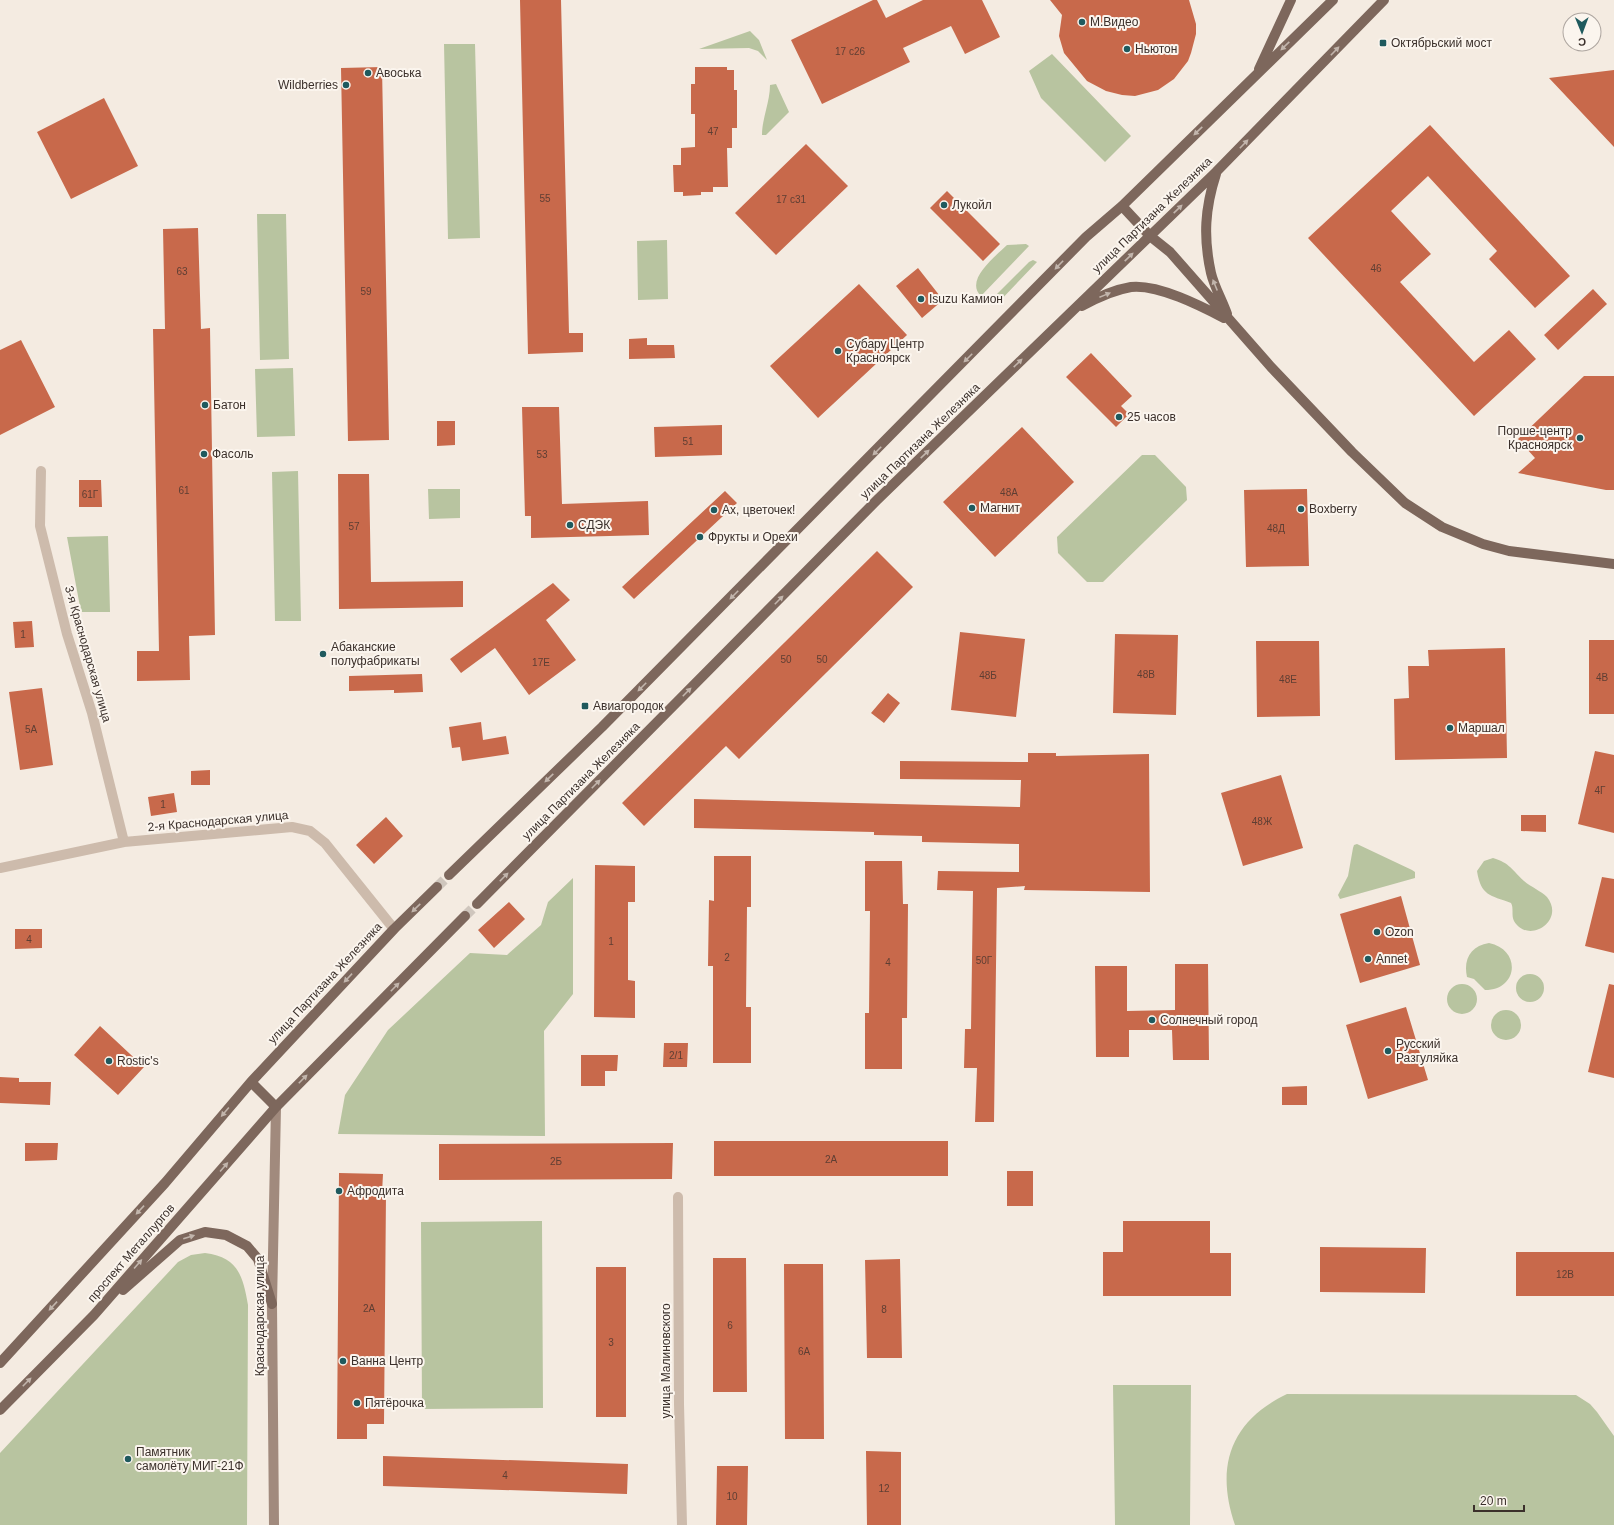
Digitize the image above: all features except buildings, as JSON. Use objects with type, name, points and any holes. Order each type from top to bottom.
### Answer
[{"type":"main road","points":[[1256,75],[1291,0]]},
{"type":"main road","name":"улица Партизана Железняка","points":[[449,875],[619,710],[1086,237],[1122,206],[1333,0]]},
{"type":"main road","name":"улица Партизана Железняка","points":[[477,904],[877,500],[1216,172],[1384,0]]},
{"type":"main road","points":[[1216,172],[1208,201],[1206,238],[1211,274],[1230,321]]},
{"type":"main road","points":[[1122,206],[1150,236],[1170,252],[1271,367],[1352,452],[1405,503],[1442,527],[1483,544],[1509,551],[1614,564]]},
{"type":"main road","points":[[1070,312],[1106,293],[1133,287],[1177,296],[1230,321]]},
{"type":"main road","name":"улица Партизана Железняка","points":[[251,1082],[394,929],[437,887]]},
{"type":"main road","points":[[251,1082],[276,1107],[465,916]]},
{"type":"main road","name":"проспект Металлургов","points":[[0,1363],[165,1183],[251,1082]]},
{"type":"main road","name":"Краснодарская улица","points":[[274,1525],[272,1304],[276,1107]]},
{"type":"main road","name":"проспект Металлургов","points":[[0,1410],[94,1315],[276,1107]]},
{"type":"main road","points":[[94,1315],[180,1240],[206,1232],[226,1235],[247,1246],[258,1259],[272,1304]]},
{"type":"street","name":"3-я Краснодарская улица","points":[[41,471],[40,526],[67,634],[92,713],[124,842]]},
{"type":"street","name":"2-я Краснодарская улица","points":[[0,868],[124,842],[292,827],[310,831],[325,843],[394,929]]},
{"type":"street","name":"улица Малиновского","points":[[678,1197],[679,1404],[682,1525]]},
{"type":"green space","points":[[750,31],[759,40],[767,60],[758,51],[749,48],[699,49]]},
{"type":"green space","points":[[444,44],[475,44],[480,238],[448,239]]},
{"type":"green space","points":[[1052,54],[1131,136],[1105,162],[1041,98],[1029,71]]},
{"type":"green space","points":[[776,84],[789,112],[766,135],[762,135],[770,85]]},
{"type":"green space","points":[[257,214],[286,214],[289,359],[260,360]]},
{"type":"green space","points":[[667,240],[668,299],[638,300],[637,241]]},
{"type":"green space","points":[[1026,244],[1029,246],[981,296],[977,290],[976,283],[989,262],[1007,245]]},
{"type":"green space","points":[[1033,260],[1037,262],[997,304],[992,302],[991,300],[1029,262]]},
{"type":"green space","points":[[293,368],[295,436],[257,437],[255,369]]},
{"type":"green space","points":[[1142,455],[1155,455],[1186,487],[1187,500],[1103,582],[1087,582],[1058,553],[1057,537]]},
{"type":"green space","points":[[298,471],[301,621],[275,621],[272,472]]},
{"type":"green space","points":[[428,489],[460,489],[460,518],[429,519]]},
{"type":"green space","points":[[108,536],[110,612],[81,612],[67,537]]},
{"type":"green space","points":[[1357,844],[1412,870],[1415,872],[1415,878],[1340,899],[1338,895],[1348,876],[1353,848],[1354,845]]},
{"type":"green space","points":[[1493,858],[1510,867],[1524,881],[1547,897],[1552,906],[1552,914],[1549,921],[1543,927],[1528,931],[1520,928],[1513,919],[1511,903],[1492,896],[1484,890],[1477,871],[1484,861]]},
{"type":"green space","points":[[573,878],[573,994],[544,1031],[545,1136],[338,1134],[345,1095],[388,1030],[470,953],[507,955],[541,925],[548,902]]},
{"type":"green space","points":[[1489,943],[1500,947],[1507,953],[1511,961],[1512,969],[1504,984],[1496,988],[1485,990],[1474,979],[1467,977],[1466,965],[1467,959],[1473,950]]},
{"type":"green space","points":[[1530,974],[1540,978],[1544,988],[1540,998],[1530,1002],[1520,998],[1516,988],[1520,978]]},
{"type":"green space","points":[[1462,984],[1472,989],[1477,999],[1472,1009],[1462,1014],[1452,1009],[1447,999],[1452,989]]},
{"type":"green space","points":[[1506,1010],[1517,1014],[1521,1025],[1517,1036],[1506,1040],[1495,1036],[1491,1025],[1495,1014]]},
{"type":"green space","points":[[542,1221],[543,1408],[422,1409],[421,1222]]},
{"type":"green space","points":[[205,1253],[216,1255],[225,1259],[237,1270],[244,1285],[248,1305],[247,1525],[0,1525],[0,1453],[178,1262],[191,1255]]},
{"type":"green space","points":[[1113,1385],[1191,1385],[1190,1525],[1115,1525]]},
{"type":"green space","points":[[1287,1394],[1576,1395],[1590,1404],[1614,1436],[1614,1525],[1235,1525],[1229,1504],[1227,1484],[1228,1465],[1232,1448],[1240,1432],[1252,1418],[1268,1405]]},
{"type":"tunnel","points":[[437,887],[449,875]]},
{"type":"tunnel","points":[[465,916],[477,904]]},
{"type":"place","name":"М.Видео","points":[[1082,22]]},
{"type":"place","name":"Октябрьский мост","points":[[1383,43]]},
{"type":"place","name":"Ньютон","points":[[1127,49]]},
{"type":"place","name":"Авоська","points":[[368,73]]},
{"type":"place","name":"Wildberries","points":[[346,85]]},
{"type":"place","name":"Лукойл","points":[[944,205]]},
{"type":"place","name":"Isuzu Камион","points":[[921,299]]},
{"type":"place","name":"Субару Центр Красноярск","points":[[838,351]]},
{"type":"place","name":"Батон","points":[[205,405]]},
{"type":"place","name":"25 часов","points":[[1119,417]]},
{"type":"place","name":"Порше-центр Красноярск","points":[[1580,438]]},
{"type":"place","name":"Фасоль","points":[[204,454]]},
{"type":"place","name":"Магнит","points":[[972,508]]},
{"type":"place","name":"Boxberry","points":[[1301,509]]},
{"type":"place","name":"Ах, цветочек!","points":[[714,510]]},
{"type":"place","name":"СДЭК","points":[[570,525]]},
{"type":"place","name":"Фрукты и Орехи","points":[[700,537]]},
{"type":"place","name":"Абаканские полуфабрикаты","points":[[323,654]]},
{"type":"place","name":"Авиагородок","points":[[585,706]]},
{"type":"place","name":"Маршал","points":[[1450,728]]},
{"type":"place","name":"Ozon","points":[[1377,932]]},
{"type":"place","name":"Annet","points":[[1368,959]]},
{"type":"place","name":"Солнечный город","points":[[1152,1020]]},
{"type":"place","name":"Русский Разгуляйка","points":[[1388,1051]]},
{"type":"place","name":"Rostic's","points":[[109,1061]]},
{"type":"place","name":"Афродита","points":[[339,1191]]},
{"type":"place","name":"Ванна Центр","points":[[343,1361]]},
{"type":"place","name":"Пятёрочка","points":[[357,1403]]},
{"type":"place","name":"Памятник самолёту МИГ-21Ф","points":[[128,1459]]}]
